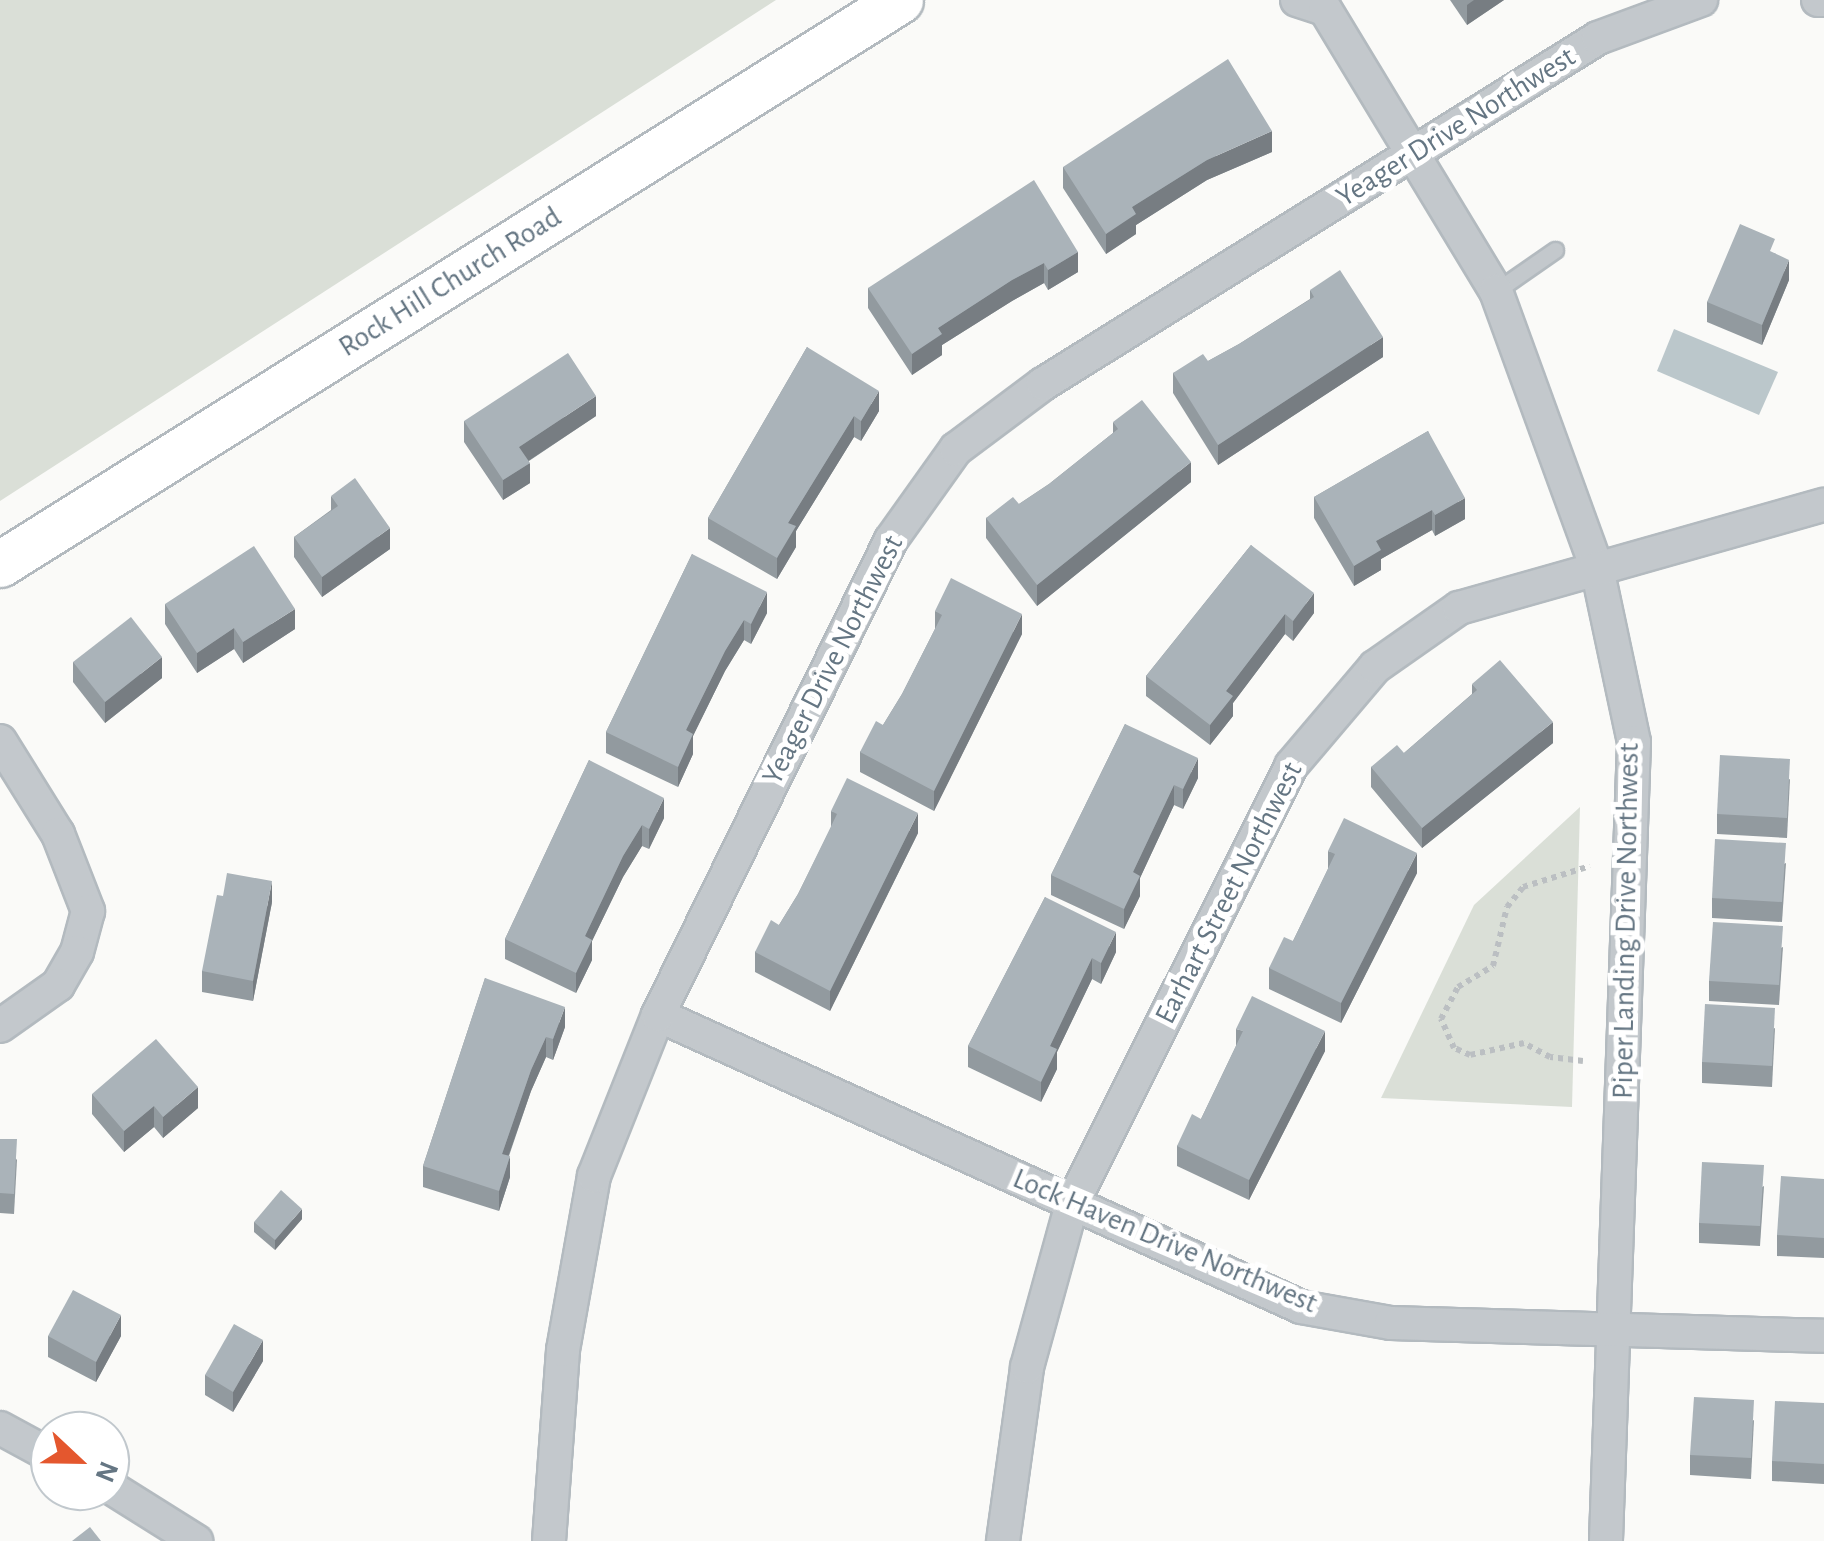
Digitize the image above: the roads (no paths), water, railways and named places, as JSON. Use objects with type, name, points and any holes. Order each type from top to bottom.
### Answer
[{"type":"main road","name":"Rock Hill Church Road","points":[[0,564],[900,0]]},
{"type":"street","name":"Yeager Drive Northwest","points":[[549,1541],[563,1350],[594,1176],[658,1015],[890,540],[956,450],[1043,384],[1598,38],[1700,0]]},
{"type":"street","name":"Piper Landing Drive Northwest","points":[[1317,3],[1496,291],[1596,568],[1634,742],[1606,1541]]},
{"type":"street","name":"Earhart Street Northwest","points":[[1004,1541],[1027,1367],[1072,1204],[1291,766],[1374,667],[1459,608],[1824,505]]},
{"type":"street","points":[[0,741],[58,834],[88,912],[77,952],[58,986],[0,1026]]},
{"type":"street","name":"Lock Haven Drive Northwest","points":[[658,1015],[1301,1307],[1390,1323],[1824,1336]]},
{"type":"street","points":[[0,1428],[30,1444]]},
{"type":"street","points":[[130,1500],[196,1541]]},
{"type":"lane","points":[[1496,291],[1554,250]]}]
